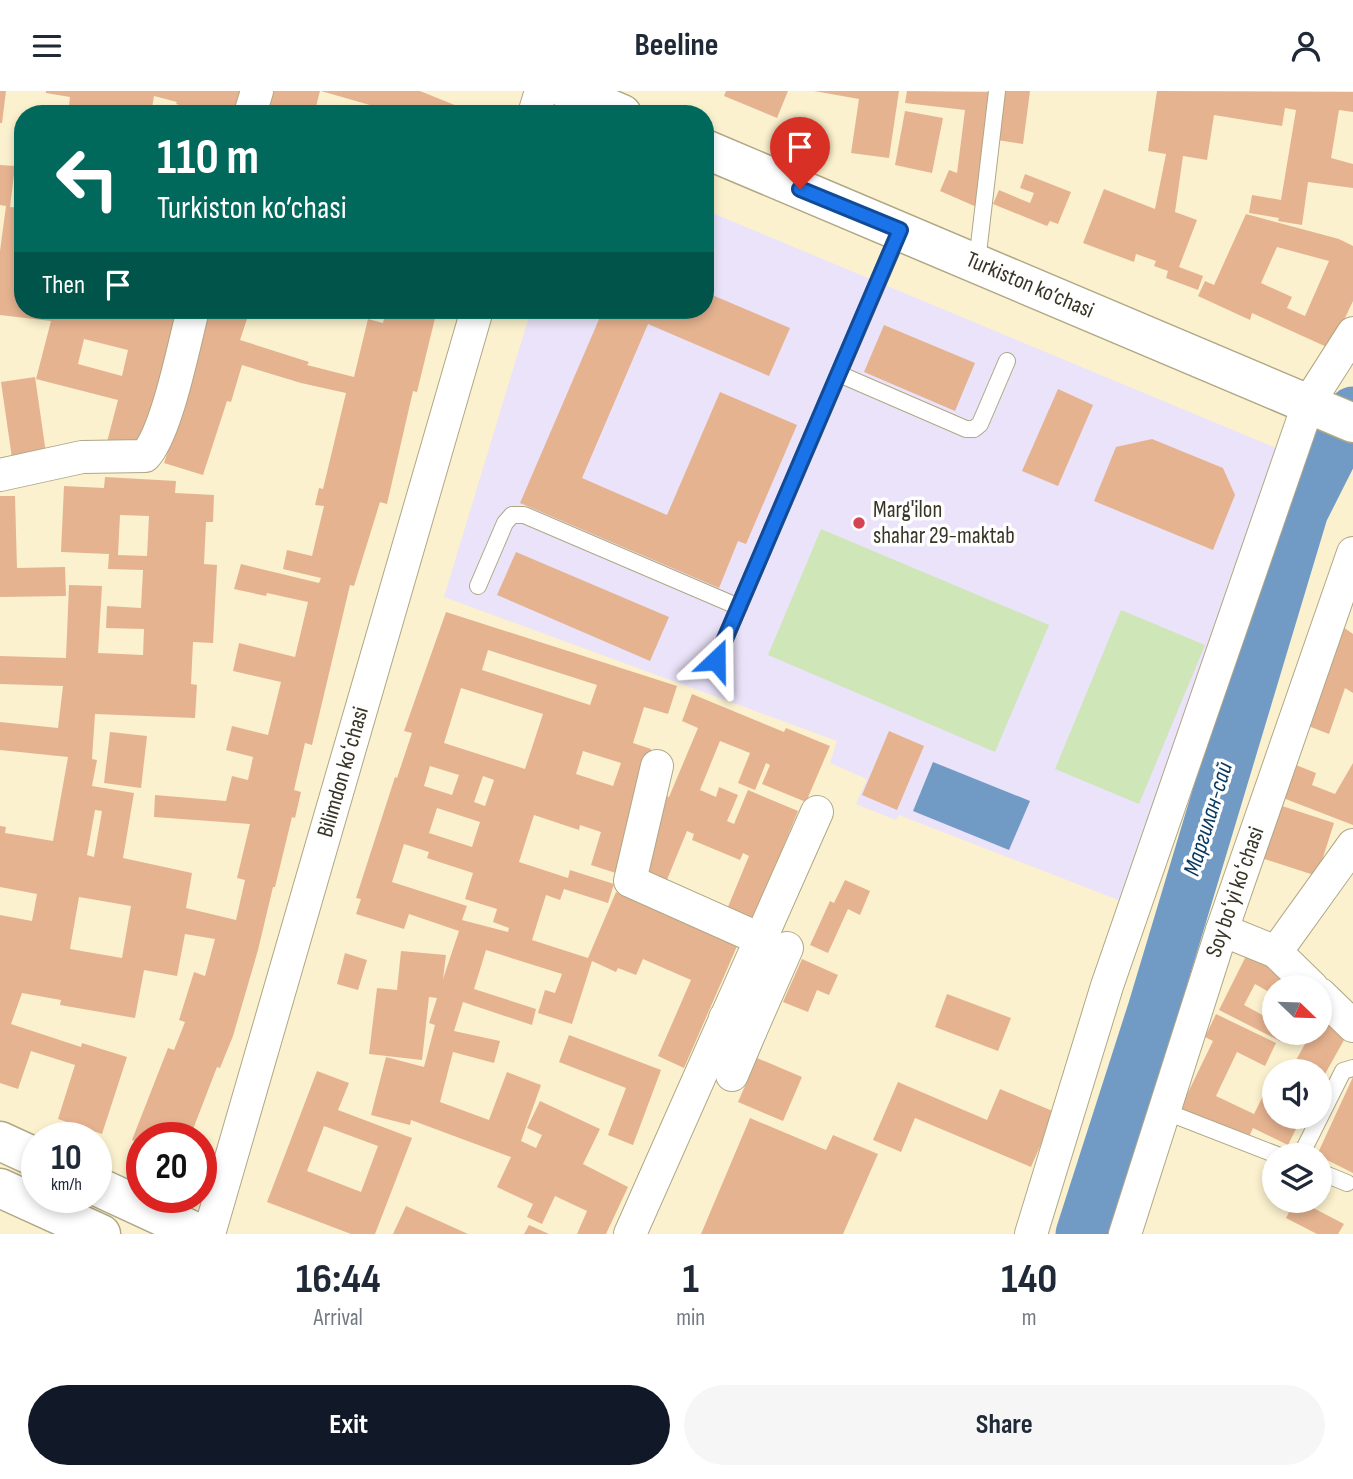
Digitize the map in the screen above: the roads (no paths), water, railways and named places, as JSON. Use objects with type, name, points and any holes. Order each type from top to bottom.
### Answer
[{"type":"main road","points":[[568,91],[601,105]]},
{"type":"main road","name":"Turkiston ko’chasi","points":[[714,153],[1353,422]]},
{"type":"main road","points":[[0,1141],[21,1151]]},
{"type":"main road","points":[[0,1188],[100,1234]]},
{"type":"main road","points":[[112,1193],[200,1234]]},
{"type":"street","points":[[0,475],[82,457],[145,456],[154,447],[164,417],[191,319]]},
{"type":"street","name":"Bilimdon koʻchasi","points":[[209,1234],[474,319]]},
{"type":"street","points":[[1031,1234],[1107,986],[1309,402],[1353,333]]},
{"type":"street","name":"Soy boʻyi koʻchasi","points":[[1125,1234],[1222,930],[1353,553]]},
{"type":"street","points":[[657,766],[629,881],[774,944]]},
{"type":"street","points":[[629,1234],[738,1024],[774,944],[817,812]]},
{"type":"street","points":[[1276,953],[1353,845]]},
{"type":"street","points":[[1222,930],[1276,953],[1299,975]]},
{"type":"street","points":[[1332,1006],[1353,1026]]},
{"type":"street","points":[[732,1075],[738,1024]]},
{"type":"lane","points":[[977,262],[997,91]]},
{"type":"lane","points":[[716,660],[900,230]]},
{"type":"lane","points":[[839,374],[966,429],[974,429],[980,424],[1007,361]]},
{"type":"lane","points":[[478,586],[505,523],[512,515],[524,515],[739,607]]},
{"type":"lane","points":[[1307,1143],[1343,1072],[1353,1068]]},
{"type":"lane","points":[[1164,1111],[1262,1149]]},
{"type":"lane","points":[[1332,1177],[1348,1183]]},
{"type":"water","points":[[933,762],[1030,801],[1009,850],[913,811]]},
{"type":"waterway","name":"Маргилан-сай","points":[[1081,1234],[1153,1010],[1303,511],[1353,412]]},
{"type":"place","name":"Marg'ilon shahar 29-maktab","points":[[859,523]]}]
